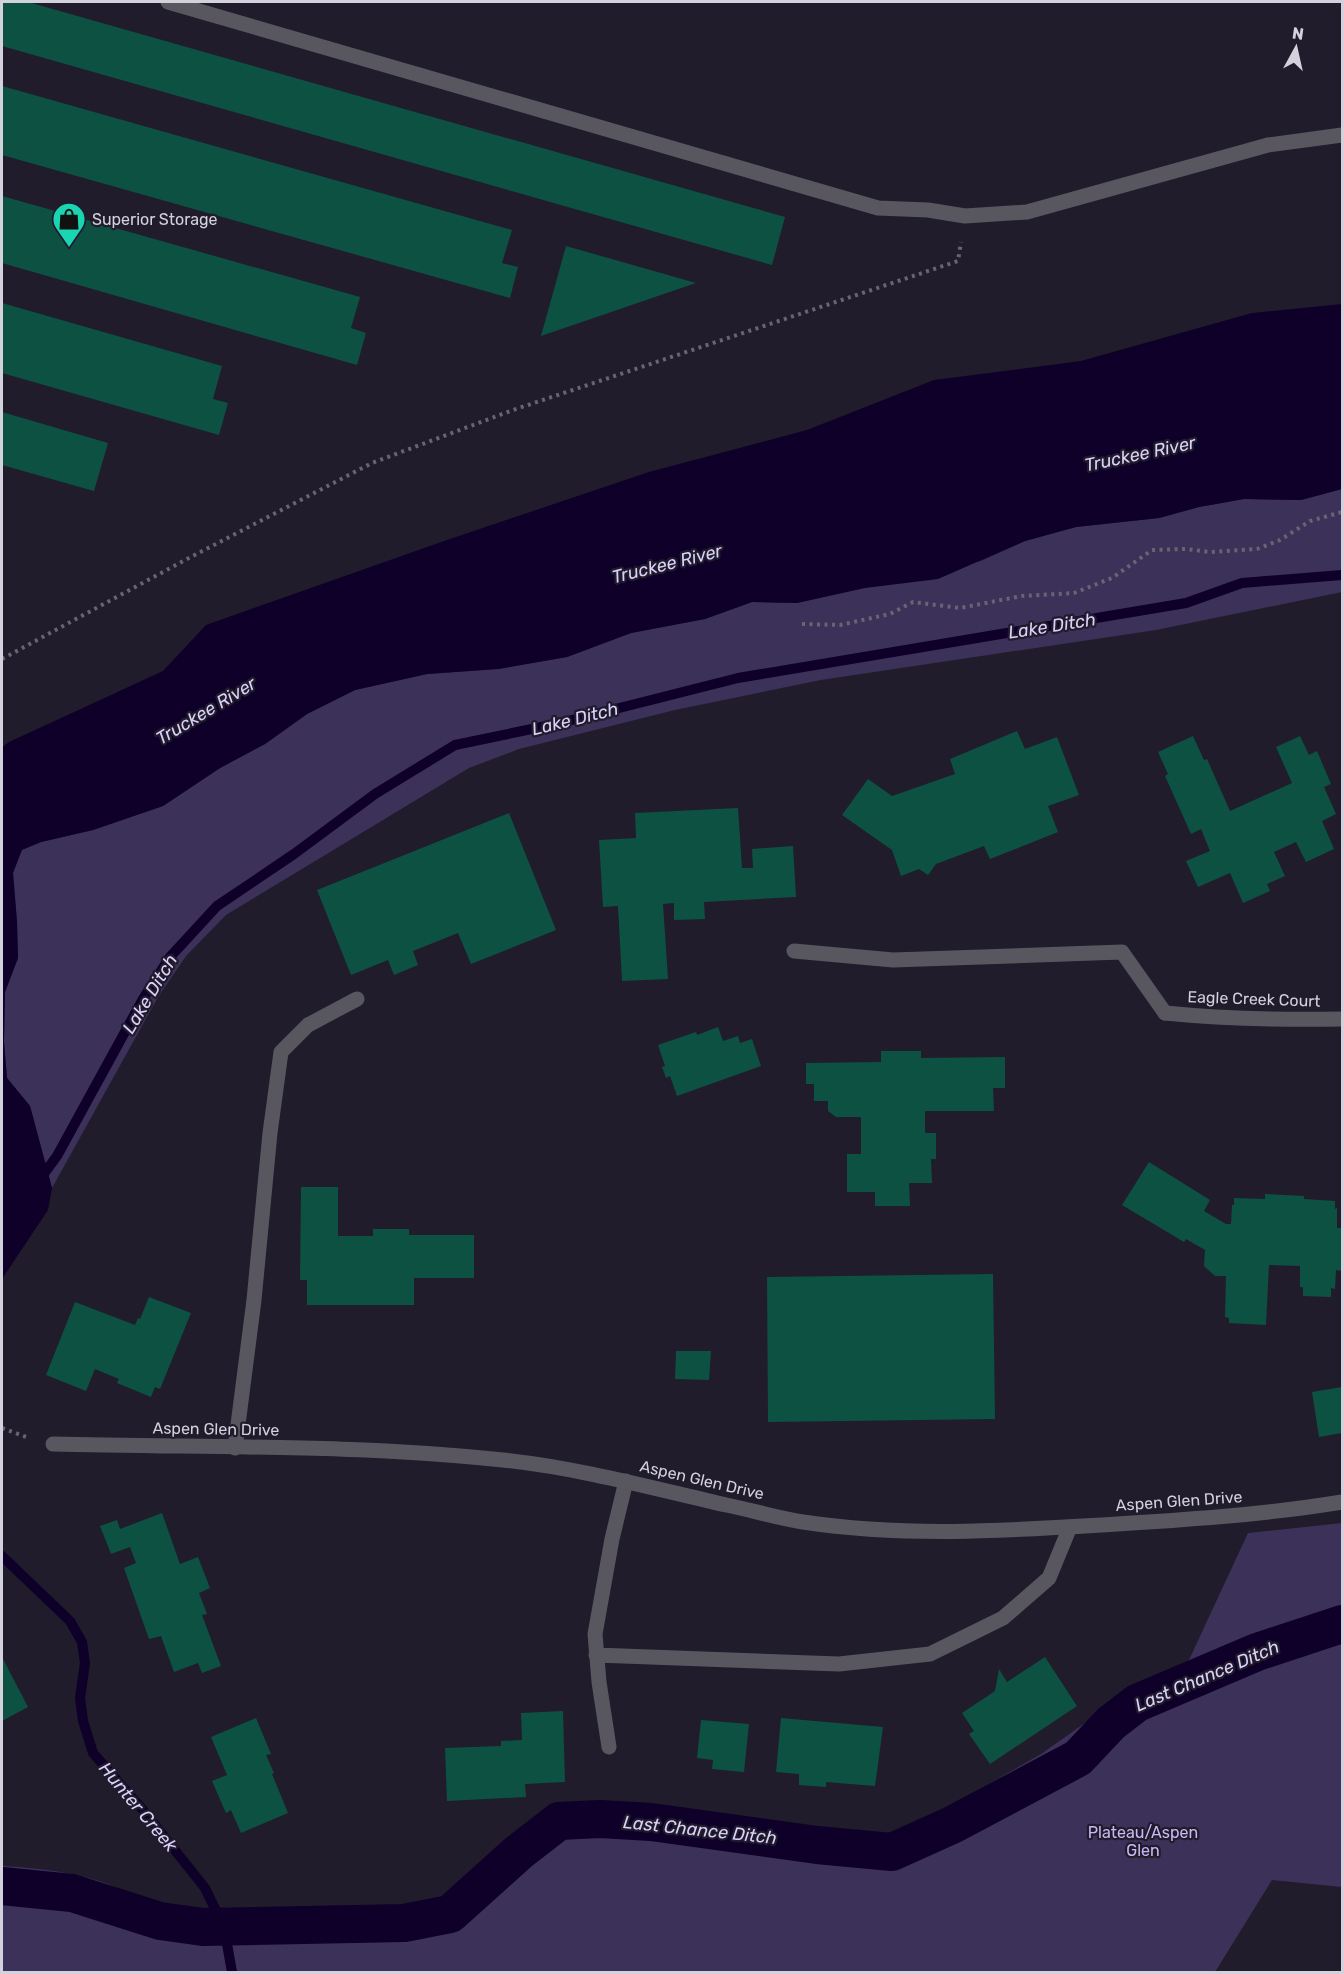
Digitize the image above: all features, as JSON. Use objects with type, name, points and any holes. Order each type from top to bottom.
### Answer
[{"type":"street","points":[[168,2],[878,208],[928,210],[966,216],[1027,212],[1268,145],[1342,135]]},
{"type":"street","name":"Eagle Creek Court","points":[[795,951],[893,960],[1122,952],[1165,1014],[1281,1020],[1342,1018]]},
{"type":"street","points":[[235,1448],[281,1052],[308,1025],[357,999]]},
{"type":"street","name":"Aspen Glen Drive","points":[[53,1444],[376,1450],[440,1454],[560,1467],[800,1522],[880,1531],[925,1533],[1070,1527],[1234,1516],[1342,1502]]},
{"type":"street","points":[[609,1748],[599,1682],[595,1634],[612,1539],[626,1481]]},
{"type":"street","points":[[596,1655],[839,1664],[930,1654],[1003,1618],[1049,1578],[1070,1527]]},
{"type":"path","points":[[2,659],[372,463],[513,410],[958,261],[966,216]]},
{"type":"path","points":[[802,624],[840,624],[890,614],[913,602],[960,608],[1022,596],[1074,593],[1112,578],[1152,550],[1186,549],[1210,552],[1257,549],[1280,540],[1310,521],[1342,512]]},
{"type":"green space","points":[[1342,489],[1342,592],[1156,630],[821,680],[675,710],[519,749],[469,768],[226,915],[186,956],[158,997],[52,1188],[30,1106],[7,1078],[4,1042],[5,992],[18,958],[13,873],[21,850],[41,842],[93,830],[163,806],[220,768],[265,744],[307,714],[355,690],[427,674],[498,669],[567,657],[631,633],[705,619],[752,602],[797,603],[981,561],[1025,541],[1076,527],[1159,518],[1199,507],[1244,499],[1301,500]]},
{"type":"green space","name":"Plateau/Aspen Glen","points":[[1342,1523],[1342,1887],[1272,1880],[1215,1972],[2,1972],[2,1866],[42,1869],[82,1876],[108,1884],[179,1915],[229,1919],[377,1912],[437,1902],[467,1882],[521,1827],[536,1816],[553,1808],[567,1805],[611,1805],[867,1835],[887,1835],[931,1817],[1041,1754],[1109,1706],[1188,1662],[1248,1533]]},
{"type":"water","name":"Truckee River","points":[[1342,304],[1342,489],[1301,500],[1244,499],[1199,507],[1159,518],[1076,527],[1025,541],[938,579],[865,588],[797,603],[752,602],[705,619],[631,633],[567,657],[498,669],[427,674],[355,690],[307,714],[265,744],[220,768],[163,806],[93,830],[41,842],[22,850],[13,873],[18,958],[5,992],[4,1042],[7,1078],[30,1106],[52,1188],[48,1210],[2,1279],[2,747],[163,671],[206,625],[649,472],[807,430],[934,380],[1081,361],[1252,313]]},
{"type":"building","points":[[2,2],[28,2],[785,217],[772,265],[2,46]]},
{"type":"building","points":[[2,86],[512,230],[502,263],[518,267],[510,298],[2,155]]},
{"type":"building","points":[[2,196],[360,297],[351,328],[366,333],[357,365],[2,263]]},
{"type":"building","points":[[566,246],[696,283],[541,336]]},
{"type":"building","points":[[2,303],[222,366],[213,399],[228,403],[219,435],[2,373]]},
{"type":"building","points":[[2,412],[108,443],[94,491],[2,465]]},
{"type":"building","points":[[1017,731],[1025,749],[1057,737],[1079,795],[1048,806],[1058,832],[990,859],[984,846],[936,864],[928,875],[919,869],[901,876],[892,850],[842,815],[868,779],[892,796],[955,774],[950,759]]},
{"type":"building","points":[[1193,736],[1204,760],[1207,759],[1230,811],[1292,783],[1276,747],[1300,736],[1309,755],[1317,751],[1331,784],[1324,787],[1336,814],[1322,821],[1334,849],[1306,862],[1296,842],[1274,852],[1285,876],[1267,884],[1270,891],[1243,903],[1230,873],[1198,887],[1186,861],[1210,851],[1201,829],[1191,834],[1165,776],[1168,774],[1158,752]]},
{"type":"building","points":[[738,808],[742,868],[753,868],[752,849],[793,846],[796,897],[704,902],[705,919],[674,920],[674,903],[663,904],[668,979],[622,981],[618,906],[603,907],[599,840],[636,838],[635,813]]},
{"type":"building","points":[[509,813],[556,930],[471,964],[458,933],[413,951],[418,965],[394,975],[388,960],[351,975],[317,890]]},
{"type":"building","points":[[718,1027],[723,1041],[738,1036],[740,1043],[752,1039],[761,1066],[677,1096],[670,1076],[666,1078],[662,1067],[665,1066],[658,1045]]},
{"type":"building","points":[[881,1051],[921,1051],[921,1058],[1005,1057],[1005,1088],[993,1088],[994,1111],[925,1111],[925,1133],[936,1133],[936,1159],[931,1159],[932,1183],[909,1183],[910,1206],[875,1206],[875,1192],[847,1192],[847,1154],[861,1154],[861,1117],[836,1117],[828,1111],[828,1101],[814,1101],[814,1084],[806,1084],[806,1063],[881,1062]]},
{"type":"building","points":[[1149,1162],[1210,1200],[1204,1211],[1226,1224],[1231,1224],[1234,1198],[1265,1199],[1265,1194],[1304,1196],[1304,1199],[1335,1201],[1337,1228],[1342,1228],[1342,1271],[1336,1270],[1335,1289],[1331,1288],[1331,1297],[1303,1296],[1303,1287],[1300,1287],[1300,1266],[1269,1265],[1266,1325],[1229,1323],[1229,1318],[1225,1317],[1226,1276],[1215,1276],[1204,1266],[1205,1250],[1186,1239],[1184,1242],[1122,1205]]},
{"type":"building","points":[[301,1187],[338,1187],[338,1236],[373,1236],[373,1229],[409,1229],[409,1235],[474,1235],[474,1278],[414,1278],[414,1305],[307,1305],[307,1280],[300,1280]]},
{"type":"building","points":[[993,1274],[995,1419],[768,1422],[767,1277]]},
{"type":"building","points":[[149,1297],[191,1313],[160,1389],[155,1387],[151,1397],[117,1383],[119,1379],[95,1369],[86,1391],[46,1375],[75,1302],[135,1325]]},
{"type":"building","points":[[676,1351],[711,1351],[709,1380],[675,1379]]},
{"type":"building","points":[[1342,1387],[1342,1433],[1319,1437],[1312,1392]]},
{"type":"building","points":[[162,1513],[180,1564],[198,1557],[210,1588],[199,1593],[207,1614],[202,1615],[221,1666],[202,1673],[198,1663],[174,1672],[161,1636],[149,1639],[124,1568],[136,1563],[130,1547],[111,1554],[100,1526],[117,1520],[120,1529]]},
{"type":"building","points":[[2,1657],[28,1707],[2,1721]]},
{"type":"building","points":[[1045,1657],[1077,1706],[990,1764],[969,1734],[974,1731],[962,1713],[995,1691],[999,1669],[1007,1682]]},
{"type":"building","points":[[563,1711],[565,1782],[525,1784],[526,1797],[447,1801],[445,1748],[501,1746],[501,1741],[522,1740],[521,1713]]},
{"type":"building","points":[[256,1718],[271,1754],[266,1755],[288,1813],[241,1833],[231,1810],[226,1813],[212,1781],[227,1775],[211,1737]]},
{"type":"building","points":[[781,1718],[883,1727],[875,1786],[826,1782],[826,1787],[799,1785],[799,1774],[776,1772]]},
{"type":"building","points":[[701,1720],[749,1724],[744,1772],[712,1769],[713,1760],[697,1758]]},
{"type":"waterway","name":"Lake Ditch","points":[[40,1179],[57,1156],[143,999],[170,957],[217,906],[294,854],[375,794],[455,745],[556,724],[738,678],[1186,603],[1242,583],[1342,575]]},
{"type":"waterway","name":"Hunter Creek","points":[[2,1556],[70,1621],[82,1642],[85,1663],[80,1698],[83,1721],[93,1753],[142,1809],[205,1888],[224,1927],[232,1972]]},
{"type":"waterway","name":"Last Chance Ditch","points":[[2,1886],[72,1893],[160,1921],[203,1927],[404,1923],[450,1914],[519,1852],[559,1821],[600,1819],[651,1822],[817,1845],[892,1852],[952,1825],[1078,1758],[1111,1723],[1137,1703],[1257,1652],[1342,1624]]},
{"type":"place","name":"Superior Storage","points":[[69,248]]}]
